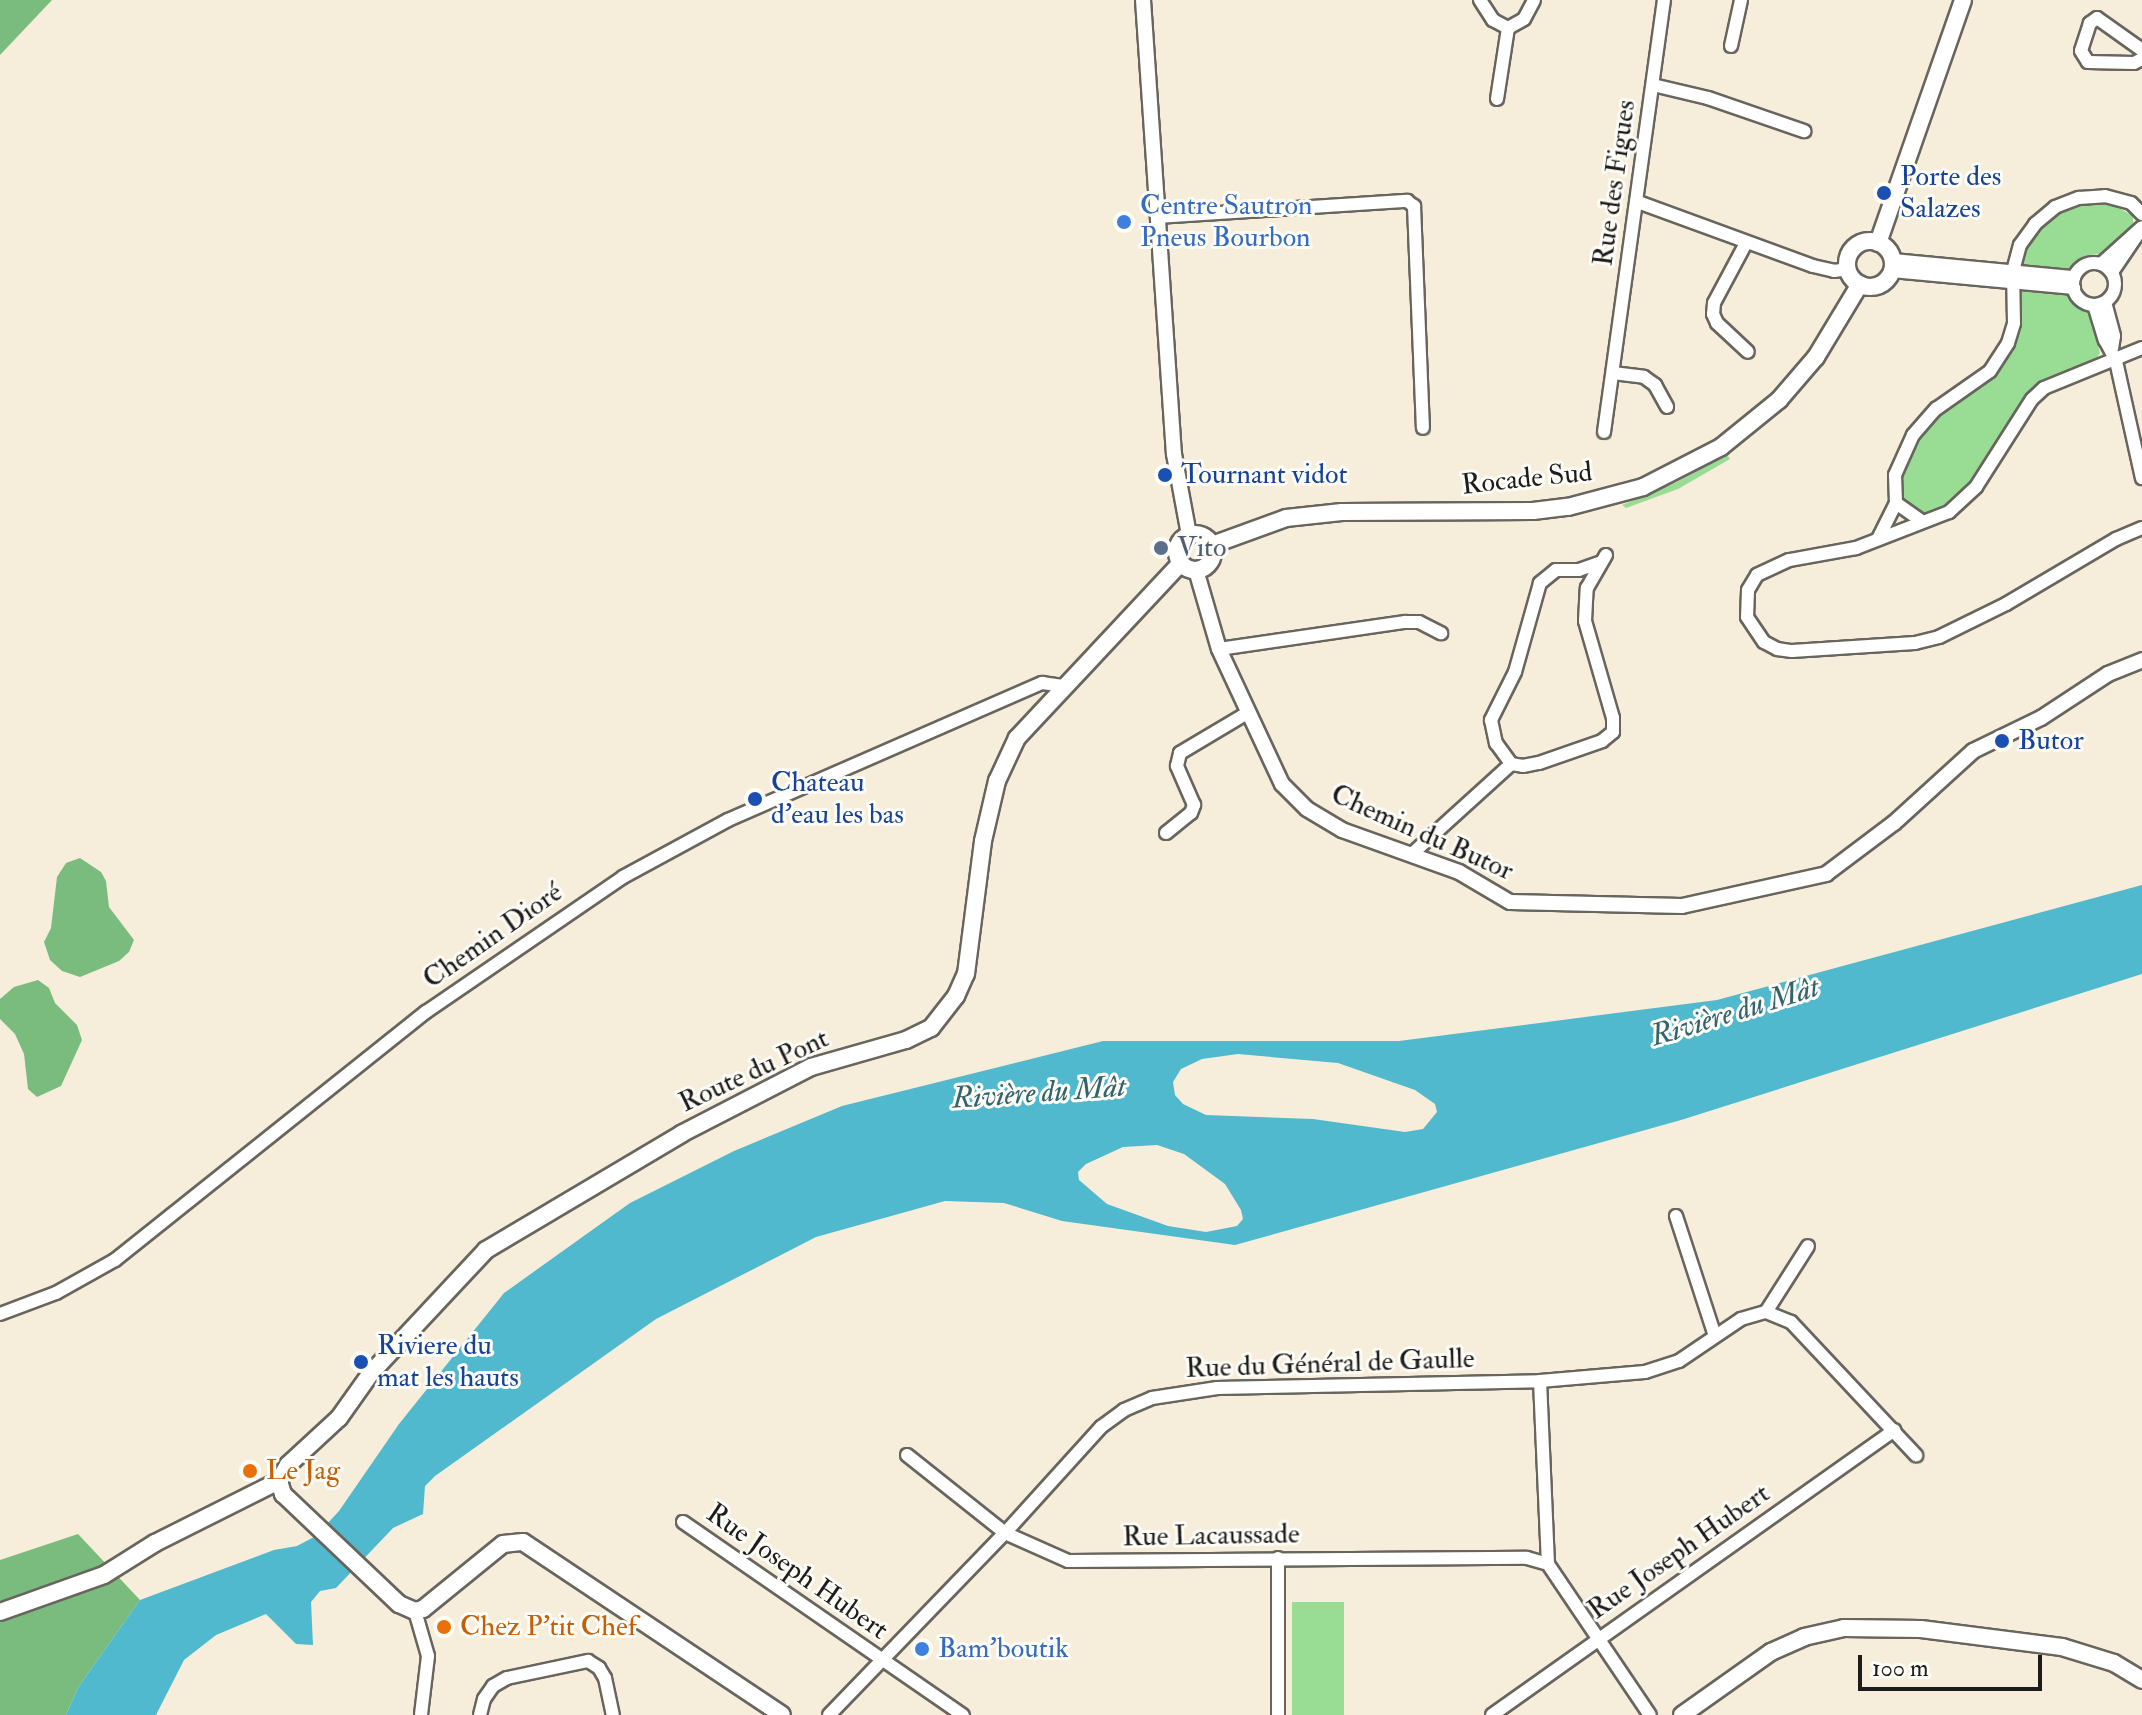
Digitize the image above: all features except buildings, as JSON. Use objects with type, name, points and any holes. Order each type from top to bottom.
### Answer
[{"type":"main road","points":[[1878,243],[1963,0]]},
{"type":"main road","points":[[1878,243],[1892,266],[1875,286],[1860,284],[1848,269],[1849,255],[1858,245],[1878,243]]},
{"type":"main road","name":"Rocade Sud","points":[[1212,545],[1286,518],[1342,512],[1533,511],[1578,505],[1643,487],[1710,453],[1768,411],[1816,357],[1860,284]]},
{"type":"main road","points":[[1189,535],[1204,536],[1212,545],[1211,561],[1188,567],[1178,547],[1189,535]]},
{"type":"main road","name":"Route du Pont","points":[[281,1488],[288,1465],[339,1418],[371,1373],[486,1250],[681,1134],[811,1067],[906,1040],[931,1028],[956,996],[966,974],[983,841],[997,781],[1017,738],[1063,686],[1188,567]]},
{"type":"main road","points":[[0,1612],[104,1575],[155,1543],[281,1488],[389,1594],[415,1611],[423,1609],[503,1544],[523,1542],[782,1715]]},
{"type":"main road","points":[[1682,1715],[1771,1652],[1804,1637],[1844,1628],[1921,1629],[2062,1647],[2090,1653],[2142,1680]]},
{"type":"street","points":[[1143,0],[1174,454],[1189,535]]},
{"type":"street","points":[[1480,0],[1493,20],[1508,28]]},
{"type":"street","points":[[1508,28],[1524,19],[1534,0]]},
{"type":"street","name":"Rue des Figues","points":[[1604,432],[1664,0]]},
{"type":"street","points":[[1731,46],[1741,0]]},
{"type":"street","points":[[2142,50],[2104,19],[2097,18],[2090,23],[2081,51],[2086,61],[2134,63],[2142,59]]},
{"type":"street","points":[[1497,99],[1508,28]]},
{"type":"street","points":[[1653,85],[1708,98],[1804,131]]},
{"type":"street","points":[[1878,539],[1896,503],[1895,475],[1913,435],[1936,409],[1990,371],[2004,350],[2014,323],[2013,276],[2020,245],[2035,224],[2055,207],[2079,198],[2105,196],[2131,203],[2142,214]]},
{"type":"street","points":[[1157,217],[1407,201],[1414,206],[1423,428]]},
{"type":"street","points":[[1638,202],[1813,266],[1834,271],[1848,269]]},
{"type":"street","points":[[2107,268],[2141,227]]},
{"type":"street","points":[[1746,243],[1714,303],[1713,314],[1717,323],[1748,352]]},
{"type":"street","points":[[1892,266],[2074,283]]},
{"type":"street","points":[[2099,304],[2081,300],[2074,283],[2082,267],[2107,268]]},
{"type":"street","points":[[2099,304],[2116,286],[2107,268]]},
{"type":"street","points":[[2099,304],[2105,340],[2114,355],[2142,478]]},
{"type":"street","points":[[2142,348],[2114,355],[2044,388],[2032,399],[1962,502],[1856,548],[1789,560],[1757,575],[1746,600],[1753,629],[1764,642],[1792,651],[1897,646],[1939,637],[2006,604],[2116,539],[2142,528]]},
{"type":"street","points":[[1613,373],[1644,377],[1655,385],[1667,407]]},
{"type":"street","points":[[1896,503],[1922,521]]},
{"type":"street","points":[[1603,559],[1587,588],[1585,621],[1613,718],[1613,732],[1602,741],[1539,763],[1523,766],[1511,764],[1496,743],[1491,720],[1515,672],[1540,583],[1556,570],[1579,570],[1603,559]]},
{"type":"street","name":"Chemin du Butor","points":[[1188,567],[1219,649],[1273,770],[1307,809],[1342,830],[1459,872],[1504,900],[1518,903],[1682,906],[1749,888],[1816,877],[1837,868],[1894,823],[1973,751],[2041,718],[2108,674],[2142,660]]},
{"type":"street","points":[[1219,649],[1405,622],[1419,622],[1441,633]]},
{"type":"street","name":"Chemin Dioré","points":[[0,1314],[56,1293],[115,1260],[426,1012],[623,877],[728,820],[1042,683],[1063,686]]},
{"type":"street","points":[[1166,833],[1191,813],[1194,805],[1177,766],[1180,753],[1247,713]]},
{"type":"street","points":[[1413,853],[1511,764]]},
{"type":"street","points":[[1676,1216],[1715,1336]]},
{"type":"street","points":[[1808,1246],[1766,1312],[1791,1322],[1916,1455]]},
{"type":"street","name":"Rue du Général de Gaulle","points":[[829,1715],[1005,1533],[1101,1427],[1124,1410],[1152,1398],[1217,1388],[1540,1381],[1663,1368],[1741,1319],[1766,1312]]},
{"type":"street","points":[[1540,1381],[1548,1564],[1650,1715]]},
{"type":"street","name":"Rue Joseph Hubert","points":[[1492,1715],[1894,1430]]},
{"type":"street","name":"Rue Lacaussade","points":[[907,1455],[1005,1533],[1068,1561],[1527,1558],[1548,1564]]},
{"type":"street","name":"Rue Joseph Hubert","points":[[683,1522],[963,1715]]},
{"type":"street","points":[[1278,1558],[1278,1715]]},
{"type":"street","points":[[415,1611],[428,1656],[421,1715]]},
{"type":"street","points":[[480,1715],[484,1699],[493,1686],[507,1678],[575,1661],[588,1661],[599,1668],[613,1715]]},
{"type":"green space","points":[[0,0],[52,0],[0,55]]},
{"type":"green space","points":[[2098,203],[2114,205],[2133,216],[2133,224],[2110,252],[2086,256],[2064,271],[2023,265],[2021,257],[2049,219],[2062,209]]},
{"type":"green space","points":[[2021,285],[2064,290],[2090,311],[2100,353],[2095,361],[2053,377],[2034,391],[2015,412],[1972,486],[1955,505],[1921,515],[1901,502],[1899,479],[1912,446],[1936,414],[2003,363],[2010,347],[2016,290]]},
{"type":"green space","points":[[1727,455],[1730,459],[1678,489],[1626,508],[1622,505],[1675,483]]},
{"type":"green space","points":[[80,858],[101,872],[106,881],[109,907],[134,940],[129,952],[119,961],[80,977],[62,971],[50,960],[44,942],[51,928],[57,877],[66,863]]},
{"type":"green space","points":[[38,980],[49,988],[55,1003],[77,1025],[82,1040],[61,1086],[37,1097],[28,1089],[24,1054],[15,1034],[0,1019],[0,999],[14,987]]},
{"type":"green space","points":[[78,1534],[140,1600],[79,1686],[66,1715],[0,1715],[0,1560]]},
{"type":"green space","points":[[1292,1602],[1344,1602],[1344,1715],[1292,1715]]},
{"type":"water","name":"Rivière du Mât","points":[[2142,885],[2142,974],[1681,1120],[1235,1245],[1062,1221],[1004,1203],[945,1201],[816,1237],[656,1319],[435,1476],[425,1486],[423,1514],[393,1528],[336,1588],[320,1591],[311,1602],[313,1645],[296,1644],[266,1614],[216,1635],[184,1660],[156,1715],[66,1715],[79,1686],[140,1600],[274,1550],[297,1546],[316,1536],[339,1511],[399,1424],[504,1293],[630,1203],[734,1151],[842,1106],[1103,1041],[1399,1041],[1717,1000]],"holes":[[[1238,1054],[1338,1063],[1415,1090],[1435,1104],[1437,1112],[1423,1129],[1405,1132],[1313,1119],[1206,1115],[1183,1104],[1175,1095],[1173,1082],[1181,1069],[1202,1059]],[[1157,1145],[1184,1154],[1225,1184],[1241,1210],[1243,1219],[1237,1226],[1206,1232],[1168,1226],[1107,1204],[1079,1180],[1078,1172],[1086,1164],[1123,1147]]]},
{"type":"place","name":"Porte des Salazes","points":[[1884,193]]},
{"type":"place","name":"Centre Sautron Pneus Bourbon","points":[[1124,222]]},
{"type":"place","name":"Tournant vidot","points":[[1165,475]]},
{"type":"place","name":"Vito","points":[[1161,548]]},
{"type":"place","name":"Butor","points":[[2002,741]]},
{"type":"place","name":"Chateau d'eau les bas","points":[[755,799]]},
{"type":"place","name":"Riviere du mat les hauts","points":[[361,1362]]},
{"type":"place","name":"Le Jag","points":[[250,1471]]},
{"type":"place","name":"Chez P'tit Chef","points":[[444,1627]]},
{"type":"place","name":"Bam'boutik","points":[[922,1649]]}]
